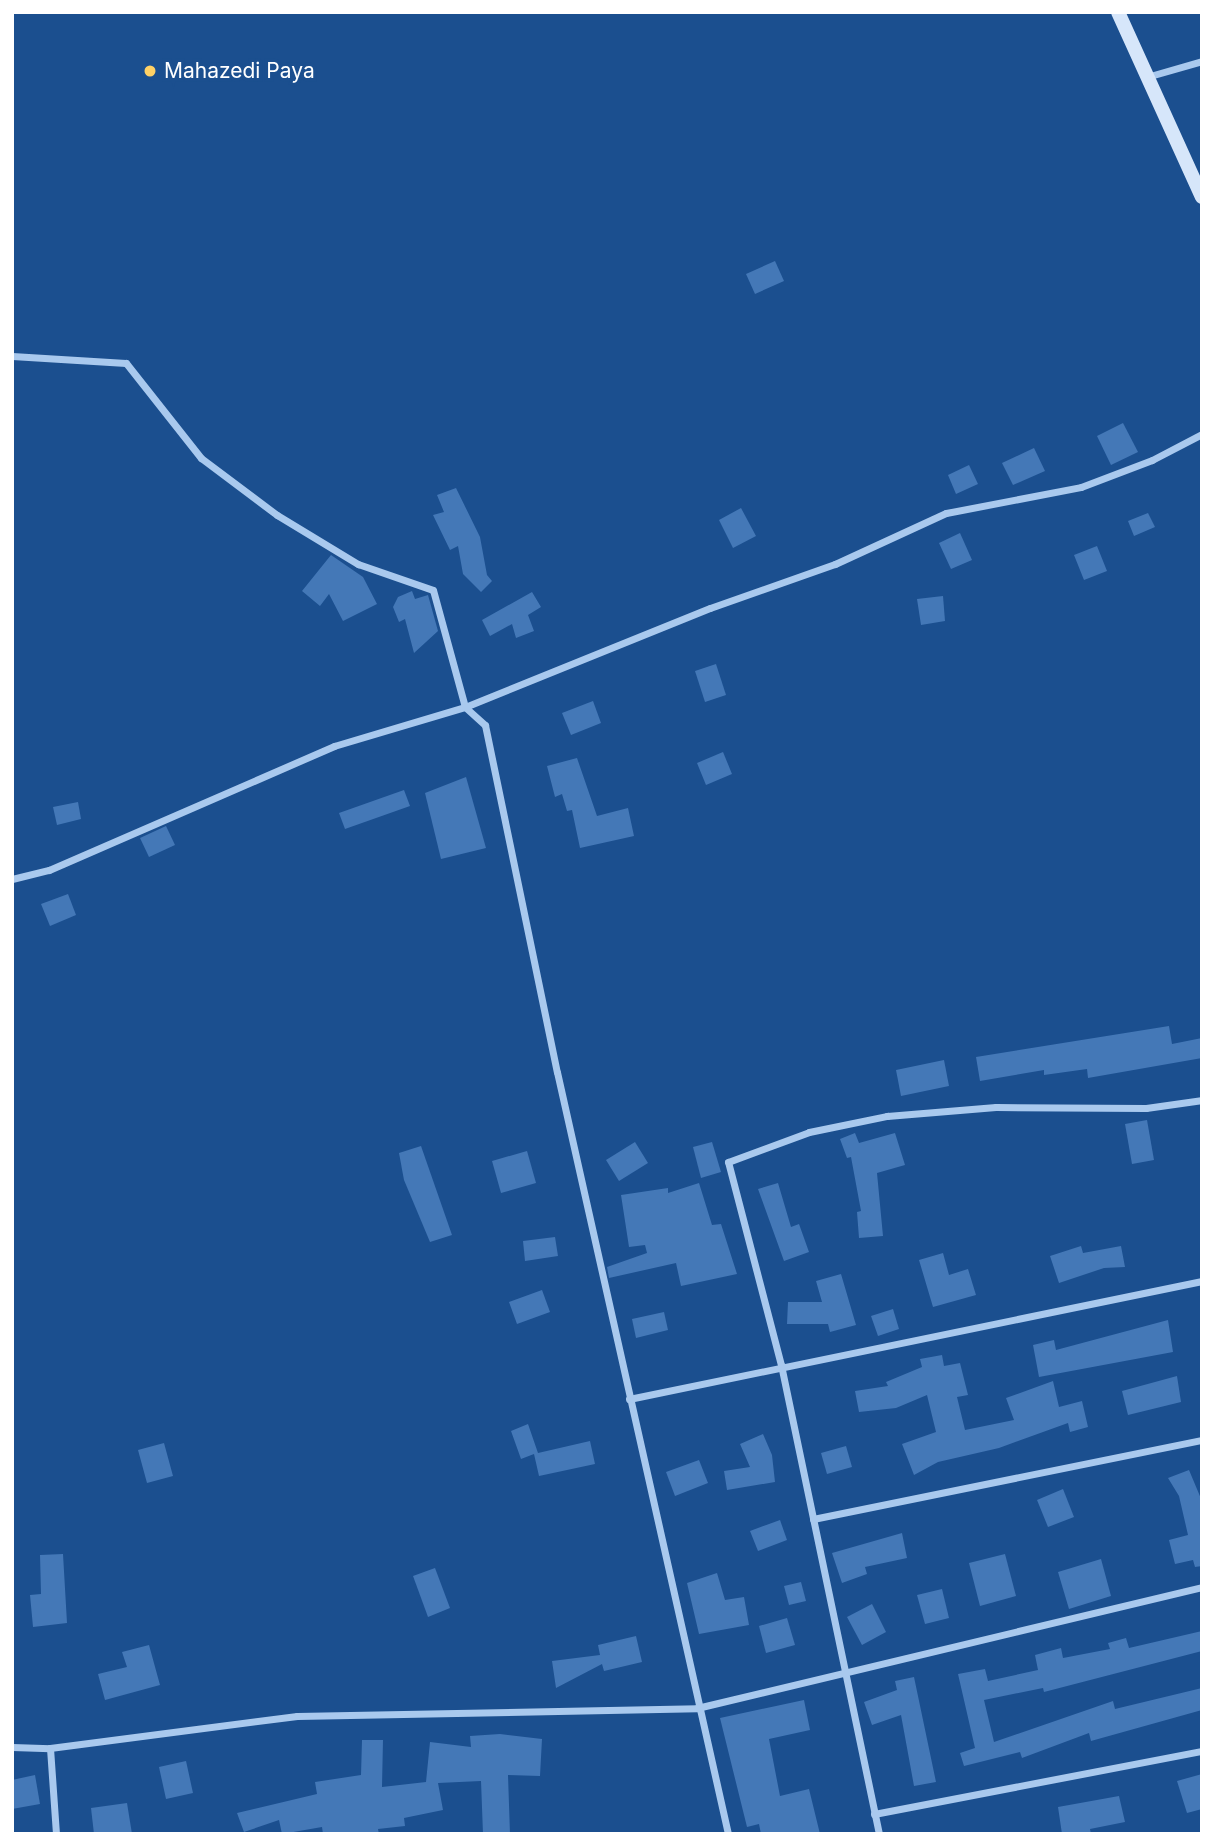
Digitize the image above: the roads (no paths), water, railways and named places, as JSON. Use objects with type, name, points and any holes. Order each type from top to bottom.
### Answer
[{"type":"street","points":[[1118,12],[1150,76],[1202,197]]},
{"type":"street","points":[[1150,76],[1202,61]]},
{"type":"street","points":[[12,356],[126,363],[201,458],[277,515],[358,564],[433,590],[466,707],[485,725],[629,1399],[697,1708],[728,1834]]},
{"type":"street","points":[[12,879],[48,870],[334,746],[466,707],[710,608],[835,564],[946,513],[1081,487],[1152,460],[1202,435]]},
{"type":"street","points":[[879,1834],[781,1365],[728,1162],[809,1132],[887,1115],[996,1107],[1146,1108],[1202,1100]]},
{"type":"street","points":[[629,1399],[781,1365],[1202,1281]]},
{"type":"street","points":[[813,1520],[1202,1440]]},
{"type":"street","points":[[12,1747],[50,1748],[297,1716],[697,1708],[1202,1587]]},
{"type":"street","points":[[50,1748],[56,1834]]},
{"type":"street","points":[[874,1814],[1202,1751]]},
{"type":"place","name":"Mahazedi Paya","points":[[150,71]]}]
